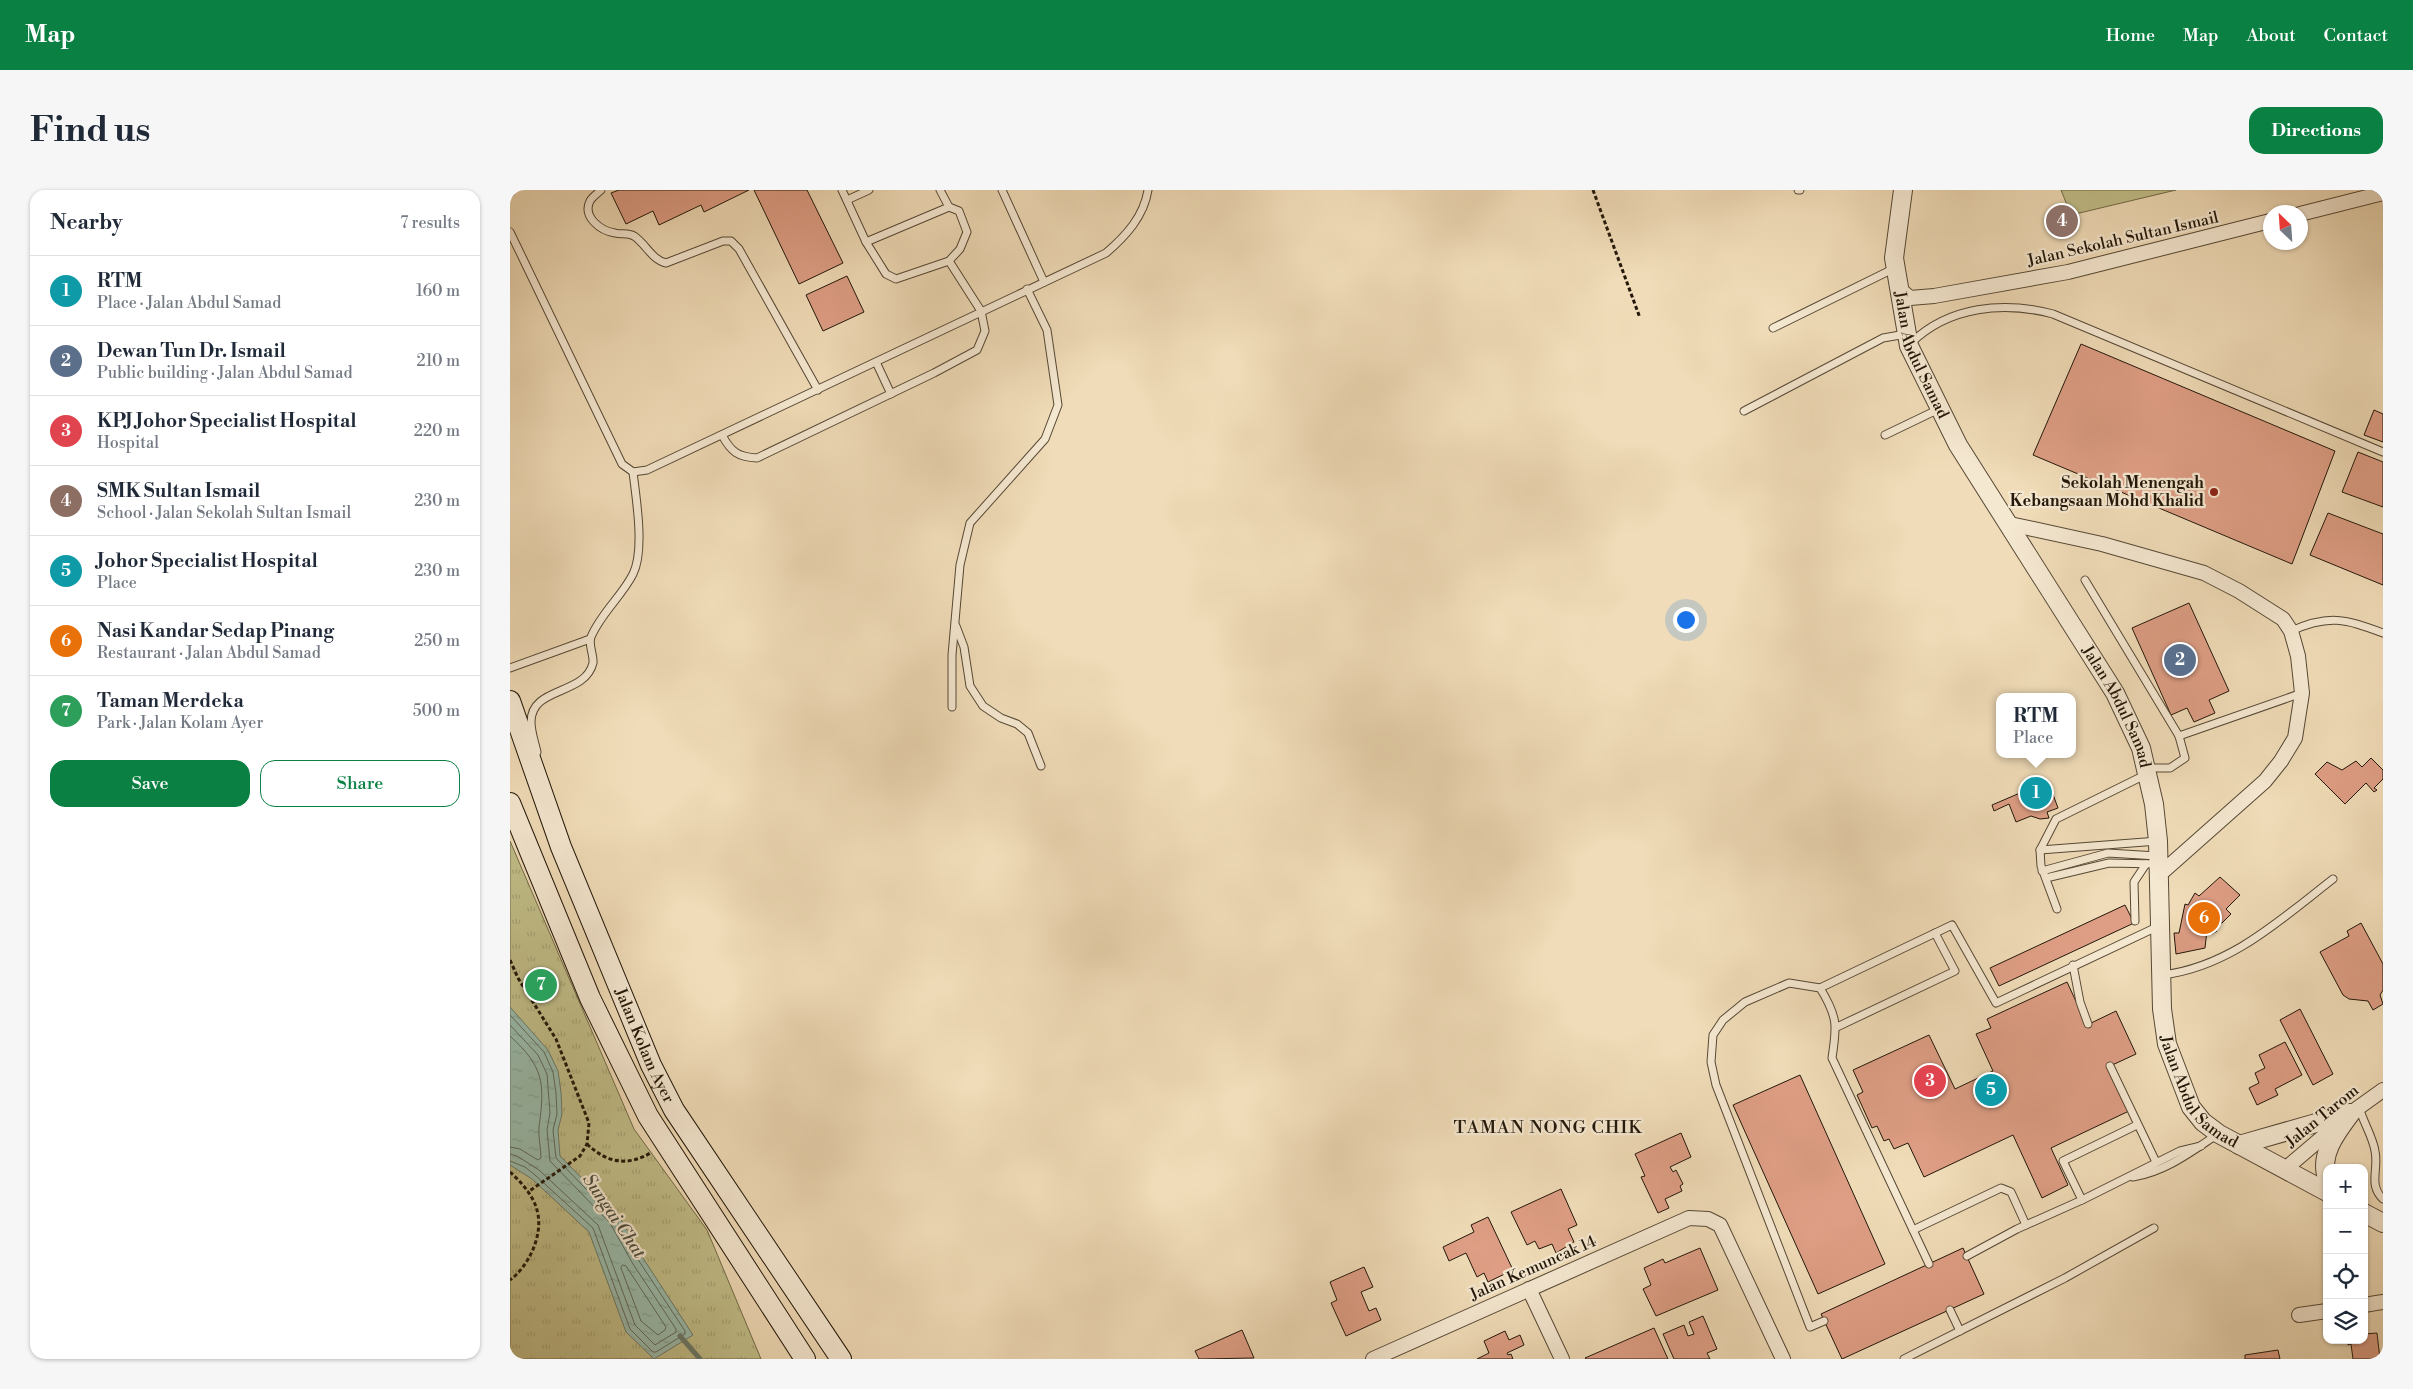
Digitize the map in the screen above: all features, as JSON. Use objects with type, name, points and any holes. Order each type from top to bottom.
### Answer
[{"type":"main road","name":"Jalan Kolam Ayer","points":[[510,701],[545,801],[601,947],[658,1080],[674,1110],[841,1359]]},
{"type":"main road","name":"Jalan Kolam Ayer","points":[[510,803],[590,998],[648,1116],[805,1359]]},
{"type":"main road","points":[[771,1308],[790,1359]]},
{"type":"street","name":"Jalan Abdul Samad","points":[[1903,190],[1894,258],[1908,340],[1939,409],[1958,445],[2010,524],[2115,693],[2142,748],[2154,804],[2161,975],[2167,1044],[2191,1107],[2203,1122],[2219,1134],[2323,1190]]},
{"type":"street","points":[[2308,212],[2383,193]]},
{"type":"street","name":"Jalan Sekolah Sultan Ismail","points":[[1898,288],[1910,298],[1934,296],[2068,272],[2263,223]]},
{"type":"street","points":[[2010,524],[2102,544],[2204,573],[2239,591],[2283,619],[2291,631],[2298,656],[2302,693],[2295,738],[2281,761],[2265,781],[2156,860]]},
{"type":"street","name":"Jalan Tarom","points":[[2284,1170],[2355,1110],[2383,1090]]},
{"type":"street","points":[[2239,1145],[2355,1110]]},
{"type":"street","points":[[2325,1164],[2334,1137],[2355,1110]]},
{"type":"street","points":[[2368,1215],[2383,1223]]},
{"type":"street","name":"Jalan Kemuncak 14","points":[[1373,1359],[1689,1218],[1708,1219],[1720,1225],[1782,1359]]},
{"type":"street","points":[[1529,1289],[1562,1359]]},
{"type":"street","points":[[2368,1304],[2383,1302]]},
{"type":"street","points":[[2299,1315],[2323,1312]]},
{"type":"lane","points":[[601,190],[590,201],[588,212],[594,223],[613,233],[630,234],[639,240],[658,261],[666,263],[723,241],[731,242],[739,248],[818,390]]},
{"type":"lane","points":[[842,190],[866,242],[886,274],[896,279],[948,261],[960,249],[967,232],[959,211],[949,207],[940,190]]},
{"type":"lane","points":[[847,200],[869,190]]},
{"type":"lane","points":[[1002,190],[1044,282]]},
{"type":"lane","points":[[510,232],[622,464],[633,472],[647,470],[1106,253],[1122,240],[1145,206],[1148,190]]},
{"type":"lane","points":[[866,242],[949,207]]},
{"type":"lane","points":[[722,435],[730,450],[742,458],[757,458],[891,394],[977,350],[985,331],[982,311],[948,261]]},
{"type":"lane","points":[[1773,328],[1895,268]]},
{"type":"lane","points":[[952,708],[952,655],[960,565],[970,523],[1045,439],[1058,404],[1047,330],[1027,289]]},
{"type":"lane","points":[[1744,411],[1883,338],[1908,340],[1932,326],[1973,310],[2001,307],[2030,308],[2053,314],[2383,452]]},
{"type":"lane","points":[[876,362],[891,394]]},
{"type":"lane","points":[[1886,435],[1939,409]]},
{"type":"lane","points":[[545,801],[544,784],[531,723],[532,710],[542,700],[581,682],[592,663],[590,639],[606,610],[634,573],[640,540],[633,472]]},
{"type":"lane","points":[[2057,909],[2044,875],[2040,850],[2056,819],[2146,771],[2170,768],[2185,758],[2179,736],[2085,580]]},
{"type":"lane","points":[[2291,631],[2314,621],[2338,619],[2383,633]]},
{"type":"lane","points":[[955,624],[964,647],[970,686],[983,706],[1002,718],[1017,724],[1028,734],[1041,766]]},
{"type":"lane","points":[[510,668],[590,639]]},
{"type":"lane","points":[[2179,736],[2302,693]]},
{"type":"lane","points":[[2040,850],[2156,860]]},
{"type":"lane","points":[[2044,875],[2108,853],[2156,860]]},
{"type":"lane","points":[[2044,875],[2109,863],[2156,860]]},
{"type":"lane","points":[[2135,920],[2134,882],[2156,860]]},
{"type":"lane","points":[[2161,975],[2179,973],[2208,964],[2247,945],[2333,879]]},
{"type":"lane","points":[[1824,1321],[1810,1327],[1716,1085],[1711,1062],[1713,1035],[1723,1020],[1745,1002],[1789,983],[1820,988],[1952,925],[1996,1003],[2073,965],[2160,926]]},
{"type":"lane","points":[[1836,1026],[1955,971],[1935,934]]},
{"type":"lane","points":[[2073,965],[2080,1002],[2088,1024]]},
{"type":"lane","points":[[1820,988],[1832,1006],[1836,1026],[1832,1058],[1929,1264]]},
{"type":"lane","points":[[2110,1066],[2156,1162]]},
{"type":"lane","points":[[2355,1110],[2375,1150],[2376,1167],[2373,1180],[2376,1192],[2383,1199]]},
{"type":"lane","points":[[2082,1200],[2063,1161],[2137,1125]]},
{"type":"lane","points":[[2127,1178],[2148,1175],[2184,1158],[2219,1134]]},
{"type":"lane","points":[[1967,1256],[2156,1162],[2180,1151],[2201,1146]]},
{"type":"lane","points":[[1913,1230],[2001,1188],[2011,1192],[2026,1225]]},
{"type":"lane","points":[[1904,1359],[2065,1278],[2154,1228]]},
{"type":"lane","points":[[1950,1310],[1960,1331]]},
{"type":"path","points":[[1592,190],[1640,318]]},
{"type":"path","points":[[510,960],[518,978],[556,1039],[588,1123],[586,1144],[580,1156],[528,1192]]},
{"type":"path","points":[[586,1144],[598,1155],[611,1161],[624,1163],[646,1156]]},
{"type":"path","points":[[510,1172],[528,1192],[538,1211],[537,1234],[530,1257],[519,1273],[510,1280]]},
{"type":"green space","points":[[2061,190],[2176,190],[2071,215]]},
{"type":"green space","points":[[510,841],[634,1129],[707,1230],[761,1359],[510,1359]]},
{"type":"water","points":[[510,1007],[548,1050],[558,1071],[562,1114],[558,1130],[560,1156],[619,1216],[643,1258],[693,1335],[654,1359],[626,1332],[589,1232],[532,1179],[510,1165]]},
{"type":"building","points":[[619,190],[749,190],[704,212],[701,205],[659,225],[653,211],[626,224],[611,193]]},
{"type":"building","points":[[754,190],[807,190],[843,263],[799,284]]},
{"type":"building","points":[[847,276],[864,312],[823,331],[806,295]]},
{"type":"building","points":[[2081,344],[2335,451],[2292,564],[2033,455]]},
{"type":"building","points":[[2374,410],[2383,414],[2383,442],[2364,435]]},
{"type":"building","points":[[2358,452],[2383,462],[2383,507],[2342,492]]},
{"type":"building","points":[[2328,513],[2383,534],[2383,585],[2310,555]]},
{"type":"building","points":[[2189,603],[2229,691],[2209,700],[2215,713],[2194,722],[2187,708],[2171,715],[2132,628]]},
{"type":"building","points":[[2371,758],[2383,770],[2383,779],[2374,788],[2377,790],[2374,792],[2366,783],[2345,804],[2315,774],[2327,762],[2342,770],[2356,761],[2362,767]]},
{"type":"building","points":[[2048,781],[2058,808],[2047,812],[2049,818],[2040,819],[2031,816],[2016,822],[2009,804],[1994,811],[1992,805]]},
{"type":"building","points":[[2220,877],[2240,895],[2226,909],[2231,914],[2222,923],[2219,922],[2213,926],[2217,931],[2212,934],[2207,930],[2205,948],[2176,954],[2174,933],[2179,933],[2185,904],[2188,905],[2195,893],[2199,896]]},
{"type":"building","points":[[2125,905],[2134,923],[1999,986],[1990,968]]},
{"type":"building","points":[[2361,923],[2383,964],[2383,990],[2380,995],[2383,1004],[2373,1010],[2368,1001],[2349,999],[2343,995],[2320,952],[2349,936],[2347,931]]},
{"type":"building","points":[[2067,982],[2087,1025],[2116,1011],[2136,1054],[2108,1067],[2129,1111],[2051,1148],[2068,1185],[2042,1198],[2013,1135],[1924,1177],[1908,1143],[1894,1149],[1889,1139],[1884,1141],[1877,1126],[1872,1128],[1857,1095],[1863,1092],[1853,1070],[1929,1035],[1955,1089],[1993,1071],[1976,1034],[1991,1028],[1987,1019]]},
{"type":"building","points":[[2300,1009],[2333,1074],[2313,1085],[2280,1020]]},
{"type":"building","points":[[2285,1042],[2302,1075],[2275,1089],[2278,1095],[2257,1105],[2249,1088],[2259,1083],[2255,1073],[2265,1068],[2259,1055]]},
{"type":"building","points":[[1800,1075],[1885,1264],[1818,1294],[1733,1105]]},
{"type":"building","points":[[1681,1133],[1691,1157],[1670,1167],[1673,1172],[1676,1170],[1683,1184],[1680,1186],[1682,1191],[1665,1199],[1669,1208],[1658,1213],[1641,1177],[1645,1176],[1635,1154]]},
{"type":"building","points":[[1561,1189],[1577,1225],[1568,1229],[1574,1242],[1556,1253],[1552,1244],[1539,1249],[1535,1241],[1527,1245],[1511,1212]]},
{"type":"building","points":[[1488,1217],[1513,1270],[1488,1282],[1484,1273],[1477,1277],[1466,1253],[1449,1261],[1443,1247],[1474,1232],[1471,1225]]},
{"type":"building","points":[[1700,1248],[1718,1290],[1656,1316],[1643,1289],[1651,1285],[1644,1268],[1663,1259],[1665,1263]]},
{"type":"building","points":[[1963,1248],[1984,1294],[1842,1359],[1821,1314]]},
{"type":"building","points":[[1364,1267],[1373,1287],[1361,1292],[1369,1311],[1376,1308],[1381,1320],[1346,1336],[1331,1303],[1337,1300],[1330,1282]]},
{"type":"building","points":[[1703,1316],[1717,1349],[1707,1353],[1710,1359],[1674,1359],[1663,1334],[1684,1325],[1688,1336],[1694,1334],[1689,1322]]},
{"type":"building","points":[[1654,1328],[1668,1359],[1585,1358]]},
{"type":"building","points":[[1242,1330],[1254,1358],[1199,1359],[1195,1351]]},
{"type":"building","points":[[1505,1331],[1509,1340],[1520,1335],[1524,1345],[1507,1353],[1508,1355],[1511,1354],[1513,1359],[1477,1359],[1489,1353],[1484,1341]]},
{"type":"building","points":[[2377,1333],[2380,1359],[2353,1359],[2351,1344],[2368,1344],[2368,1334]]},
{"type":"building","points":[[2278,1350],[2280,1359],[2245,1359],[2245,1355]]},
{"type":"waterway","name":"Sungai Chat","points":[[680,1336],[700,1359]]},
{"type":"place","name":"SMK Sultan Ismail","points":[[2062,221]]},
{"type":"place","name":"Sekolah Menengah Kebangsaan Mohd Khalid","points":[[2214,492]]},
{"type":"place","name":"Dewan Tun Dr. Ismail","points":[[2180,660]]},
{"type":"place","name":"RTM","points":[[2036,793]]},
{"type":"place","name":"Nasi Kandar Sedap Pinang","points":[[2204,918]]},
{"type":"place","name":"Taman Merdeka","points":[[541,985]]},
{"type":"place","name":"KPJ Johor Specialist Hospital","points":[[1930,1081]]},
{"type":"place","name":"Johor Specialist Hospital","points":[[1991,1090]]},
{"type":"district","name":"TAMAN NONG CHIK","points":[[1548,1127]]}]
